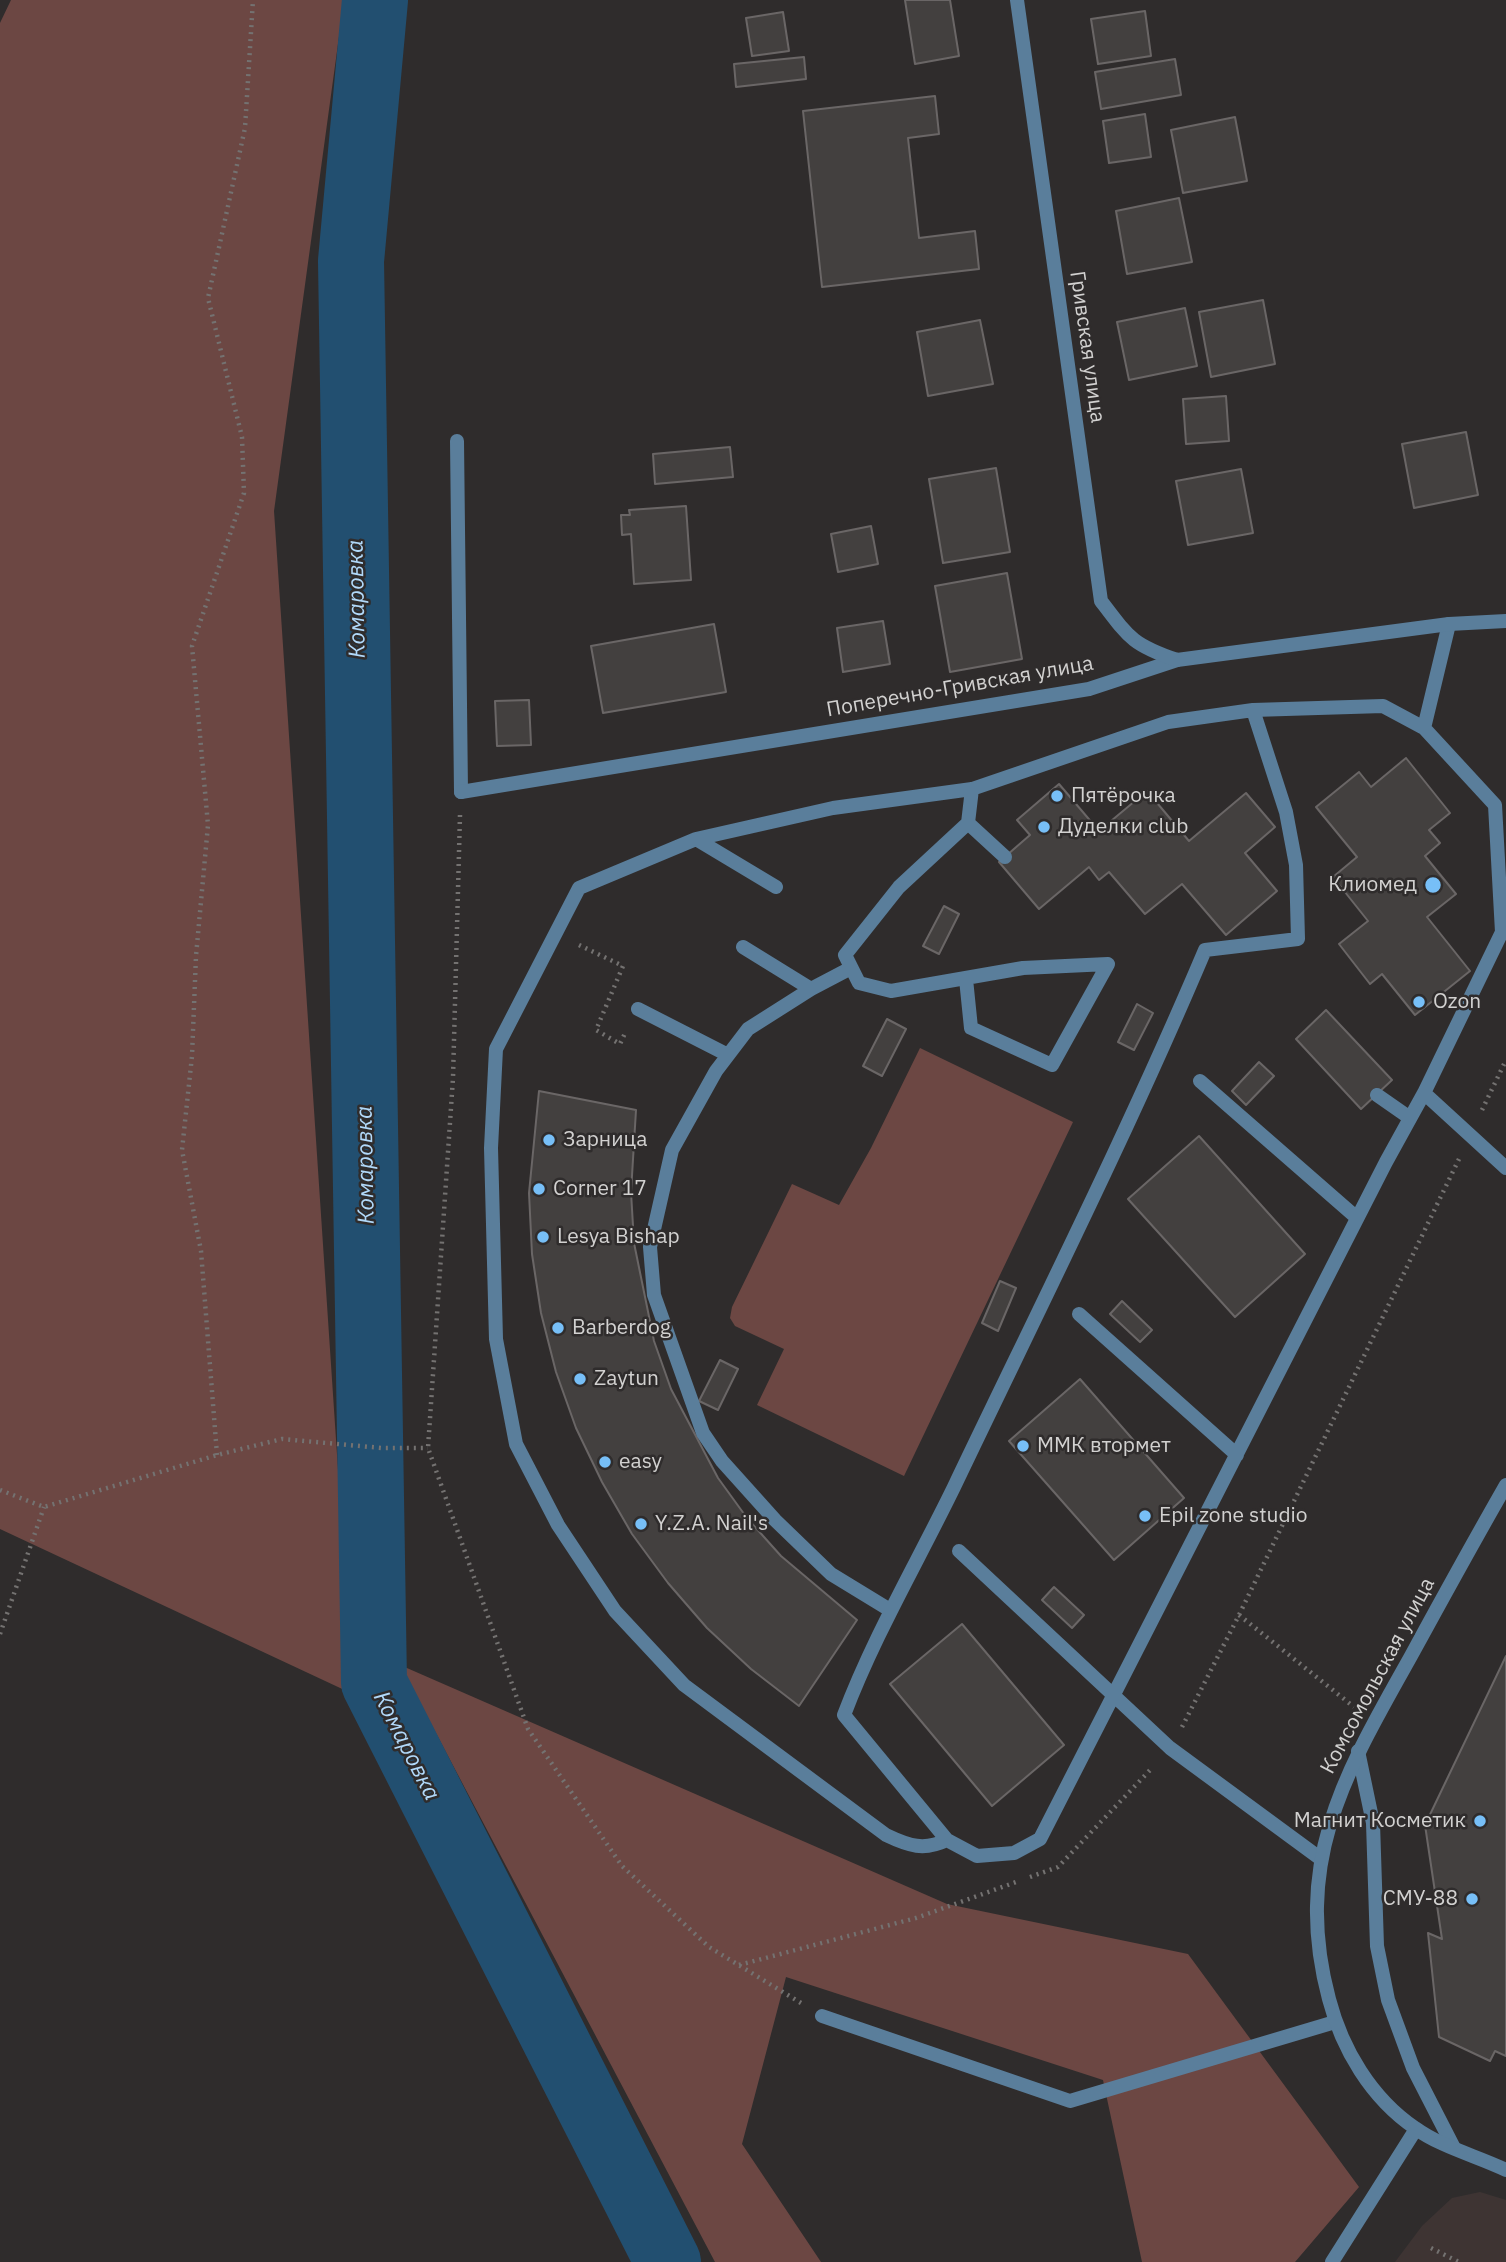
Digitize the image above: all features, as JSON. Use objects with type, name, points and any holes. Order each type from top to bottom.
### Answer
[{"type":"street","name":"Гривская улица","points":[[1017,0],[1101,601],[1141,648],[1177,660]]},
{"type":"street","points":[[457,440],[461,792]]},
{"type":"street","name":"Поперечно-Гривская улица","points":[[461,792],[1089,689],[1177,660],[1449,624],[1506,621]]},
{"type":"street","points":[[1424,728],[1449,624]]},
{"type":"street","points":[[947,1840],[932,1848],[910,1847],[886,1835],[684,1685],[615,1611],[558,1525],[516,1444],[496,1339],[491,1148],[496,1049],[579,888],[696,839],[833,808],[972,789],[1168,722],[1253,710],[1383,706],[1424,728],[1495,805],[1502,932],[1424,1093],[1357,1218],[1116,1696],[1040,1839],[1014,1853],[977,1856],[947,1840],[844,1715],[863,1663],[931,1535],[1147,1086],[1205,950],[1298,939],[1296,865],[1286,812],[1253,710]]},
{"type":"street","points":[[966,979],[971,1028],[1052,1065],[1108,964],[1023,968],[891,991],[859,984],[845,955],[899,887],[968,823],[972,789]]},
{"type":"street","points":[[968,823],[1005,857]]},
{"type":"street","points":[[696,839],[776,887]]},
{"type":"street","points":[[743,947],[811,989]]},
{"type":"street","points":[[851,968],[748,1028],[728,1055],[672,1150],[650,1247],[654,1295],[703,1433],[722,1461],[775,1520],[831,1574],[890,1610]]},
{"type":"street","points":[[638,1009],[728,1055]]},
{"type":"street","points":[[1200,1081],[1357,1218]]},
{"type":"street","points":[[1424,1093],[1506,1168]]},
{"type":"street","points":[[1377,1095],[1410,1118]]},
{"type":"street","points":[[1079,1314],[1237,1455]]},
{"type":"street","name":"Комсомольская улица","points":[[1506,1485],[1358,1751],[1330,1819],[1321,1859],[1315,1910],[1320,1957],[1335,2022],[1354,2062],[1380,2098],[1416,2129],[1506,2170]]},
{"type":"street","points":[[959,1551],[1170,1748],[1321,1859]]},
{"type":"street","points":[[1358,1751],[1373,1823],[1377,1946],[1388,2000],[1413,2068],[1453,2146]]},
{"type":"street","points":[[822,2016],[1070,2101],[1335,2022]]},
{"type":"street","points":[[1332,2262],[1416,2129]]},
{"type":"path","points":[[217,1455],[201,1251],[182,1150],[192,1056],[208,825],[192,646],[244,494],[242,437],[208,298],[245,128],[253,0]]},
{"type":"path","points":[[461,792],[453,1078],[428,1448],[528,1730],[622,1866],[709,1947],[822,2016]]},
{"type":"path","points":[[556,934],[623,966],[596,1030]]},
{"type":"path","points":[[1170,1748],[1239,1615],[1506,1060]]},
{"type":"path","points":[[0,1490],[44,1507],[217,1455],[282,1439],[382,1448],[428,1448]]},
{"type":"path","points":[[0,1634],[44,1507]]},
{"type":"path","points":[[1239,1615],[1374,1723]]},
{"type":"path","points":[[1431,2248],[1460,2262]]},
{"type":"shaded area","points":[[11,0],[344,0],[274,511],[353,1694],[0,1529],[0,23]]},
{"type":"shaded area","points":[[920,1048],[1073,1122],[904,1476],[757,1405],[784,1349],[735,1326],[730,1318],[732,1307],[792,1184],[839,1205],[871,1148]]},
{"type":"shaded area","points":[[400,1665],[947,1904],[1188,1954],[1359,2187],[1295,2262],[1142,2262],[1103,2080],[786,1977],[742,2144],[821,2262],[715,2262]]},
{"type":"shaded area","points":[[1480,2192],[1506,2200],[1506,2262],[1395,2262],[1422,2226],[1452,2198]]},
{"type":"building","points":[[905,0],[950,0],[959,56],[915,64]]},
{"type":"building","points":[[1145,11],[1151,56],[1098,64],[1091,19]]},
{"type":"building","points":[[783,12],[789,51],[752,56],[746,18]]},
{"type":"building","points":[[804,57],[806,79],[736,87],[734,64]]},
{"type":"building","points":[[1175,59],[1181,95],[1101,109],[1095,72]]},
{"type":"building","points":[[935,96],[939,134],[908,138],[919,238],[975,231],[979,269],[822,287],[803,111]]},
{"type":"building","points":[[1145,114],[1151,157],[1109,163],[1103,121]]},
{"type":"building","points":[[1235,117],[1247,181],[1183,193],[1171,130]]},
{"type":"building","points":[[1179,198],[1192,262],[1127,274],[1116,211]]},
{"type":"building","points":[[1263,300],[1275,364],[1211,377],[1199,312]]},
{"type":"building","points":[[1185,308],[1197,366],[1129,380],[1117,322]]},
{"type":"building","points":[[980,320],[993,384],[928,396],[917,332]]},
{"type":"building","points":[[1226,396],[1229,441],[1186,444],[1183,399]]},
{"type":"building","points":[[1466,432],[1478,495],[1414,508],[1402,444]]},
{"type":"building","points":[[730,447],[733,477],[655,484],[653,454]]},
{"type":"building","points":[[996,468],[1010,552],[943,563],[929,479]]},
{"type":"building","points":[[1241,469],[1253,533],[1188,545],[1176,481]]},
{"type":"building","points":[[686,506],[691,580],[634,584],[631,534],[622,535],[621,515],[630,515],[629,510]]},
{"type":"building","points":[[871,526],[878,564],[838,572],[831,534]]},
{"type":"building","points":[[1007,573],[1022,659],[950,672],[935,586]]},
{"type":"building","points":[[883,621],[890,664],[843,672],[837,628]]},
{"type":"building","points":[[714,624],[726,692],[603,713],[591,646]]},
{"type":"building","points":[[529,700],[531,745],[497,746],[495,701]]},
{"type":"building","points":[[1406,758],[1450,813],[1429,830],[1440,843],[1425,856],[1456,894],[1427,917],[1470,971],[1415,1015],[1382,974],[1370,984],[1339,944],[1368,921],[1333,877],[1357,857],[1316,807],[1359,772],[1371,787]]},
{"type":"building","points":[[1059,784],[1099,831],[1147,791],[1189,841],[1246,793],[1275,827],[1245,853],[1277,891],[1226,935],[1182,884],[1145,914],[1109,872],[1099,880],[1089,867],[1039,909],[999,862],[1030,835],[1017,820]]},
{"type":"building","points":[[944,906],[959,914],[939,954],[923,946]]},
{"type":"building","points":[[1137,1004],[1153,1013],[1134,1050],[1118,1042]]},
{"type":"building","points":[[1326,1010],[1392,1080],[1361,1109],[1296,1039]]},
{"type":"building","points":[[887,1019],[906,1029],[882,1076],[863,1066]]},
{"type":"building","points":[[1259,1062],[1274,1076],[1246,1105],[1232,1091]]},
{"type":"building","points":[[539,1091],[636,1110],[631,1192],[634,1243],[654,1341],[671,1389],[718,1478],[747,1518],[781,1556],[857,1620],[799,1706],[751,1669],[707,1628],[668,1583],[632,1534],[602,1482],[576,1428],[556,1372],[541,1313],[532,1254],[529,1193]]},
{"type":"building","points":[[1199,1136],[1305,1254],[1235,1317],[1128,1199]]},
{"type":"building","points":[[1000,1281],[1016,1288],[998,1331],[982,1323]]},
{"type":"building","points":[[1122,1301],[1152,1330],[1140,1342],[1110,1314]]},
{"type":"building","points":[[720,1360],[738,1369],[718,1410],[699,1401]]},
{"type":"building","points":[[1080,1379],[1184,1498],[1114,1560],[1009,1441]]},
{"type":"building","points":[[1054,1587],[1084,1615],[1072,1628],[1042,1600]]},
{"type":"building","points":[[962,1624],[1064,1745],[992,1806],[890,1684]]},
{"type":"building","points":[[1506,1656],[1506,2056],[1495,2051],[1490,2061],[1439,2037],[1428,1933],[1442,1939],[1425,1825]]},
{"type":"waterway","name":"Комаровка","points":[[375,0],[351,261],[374,1683],[668,2262]]},
{"type":"place","name":"Пятёрочка","points":[[1057,796]]},
{"type":"place","name":"Дуделки club","points":[[1044,827]]},
{"type":"place","name":"Клиомед","points":[[1433,885]]},
{"type":"place","name":"Ozon","points":[[1419,1002]]},
{"type":"place","name":"Зарница","points":[[549,1140]]},
{"type":"place","name":"Corner 17","points":[[539,1189]]},
{"type":"place","name":"Lesya Bishap","points":[[543,1237]]},
{"type":"place","name":"Barberdog","points":[[558,1328]]},
{"type":"place","name":"Zaytun","points":[[580,1379]]},
{"type":"place","name":"ММК втормет","points":[[1023,1446]]},
{"type":"place","name":"easy","points":[[605,1462]]},
{"type":"place","name":"Epil zone studio","points":[[1145,1516]]},
{"type":"place","name":"Y.Z.A. Nail's","points":[[641,1524]]},
{"type":"place","name":"Магнит Косметик","points":[[1480,1821]]},
{"type":"place","name":"СМУ-88","points":[[1472,1899]]}]
